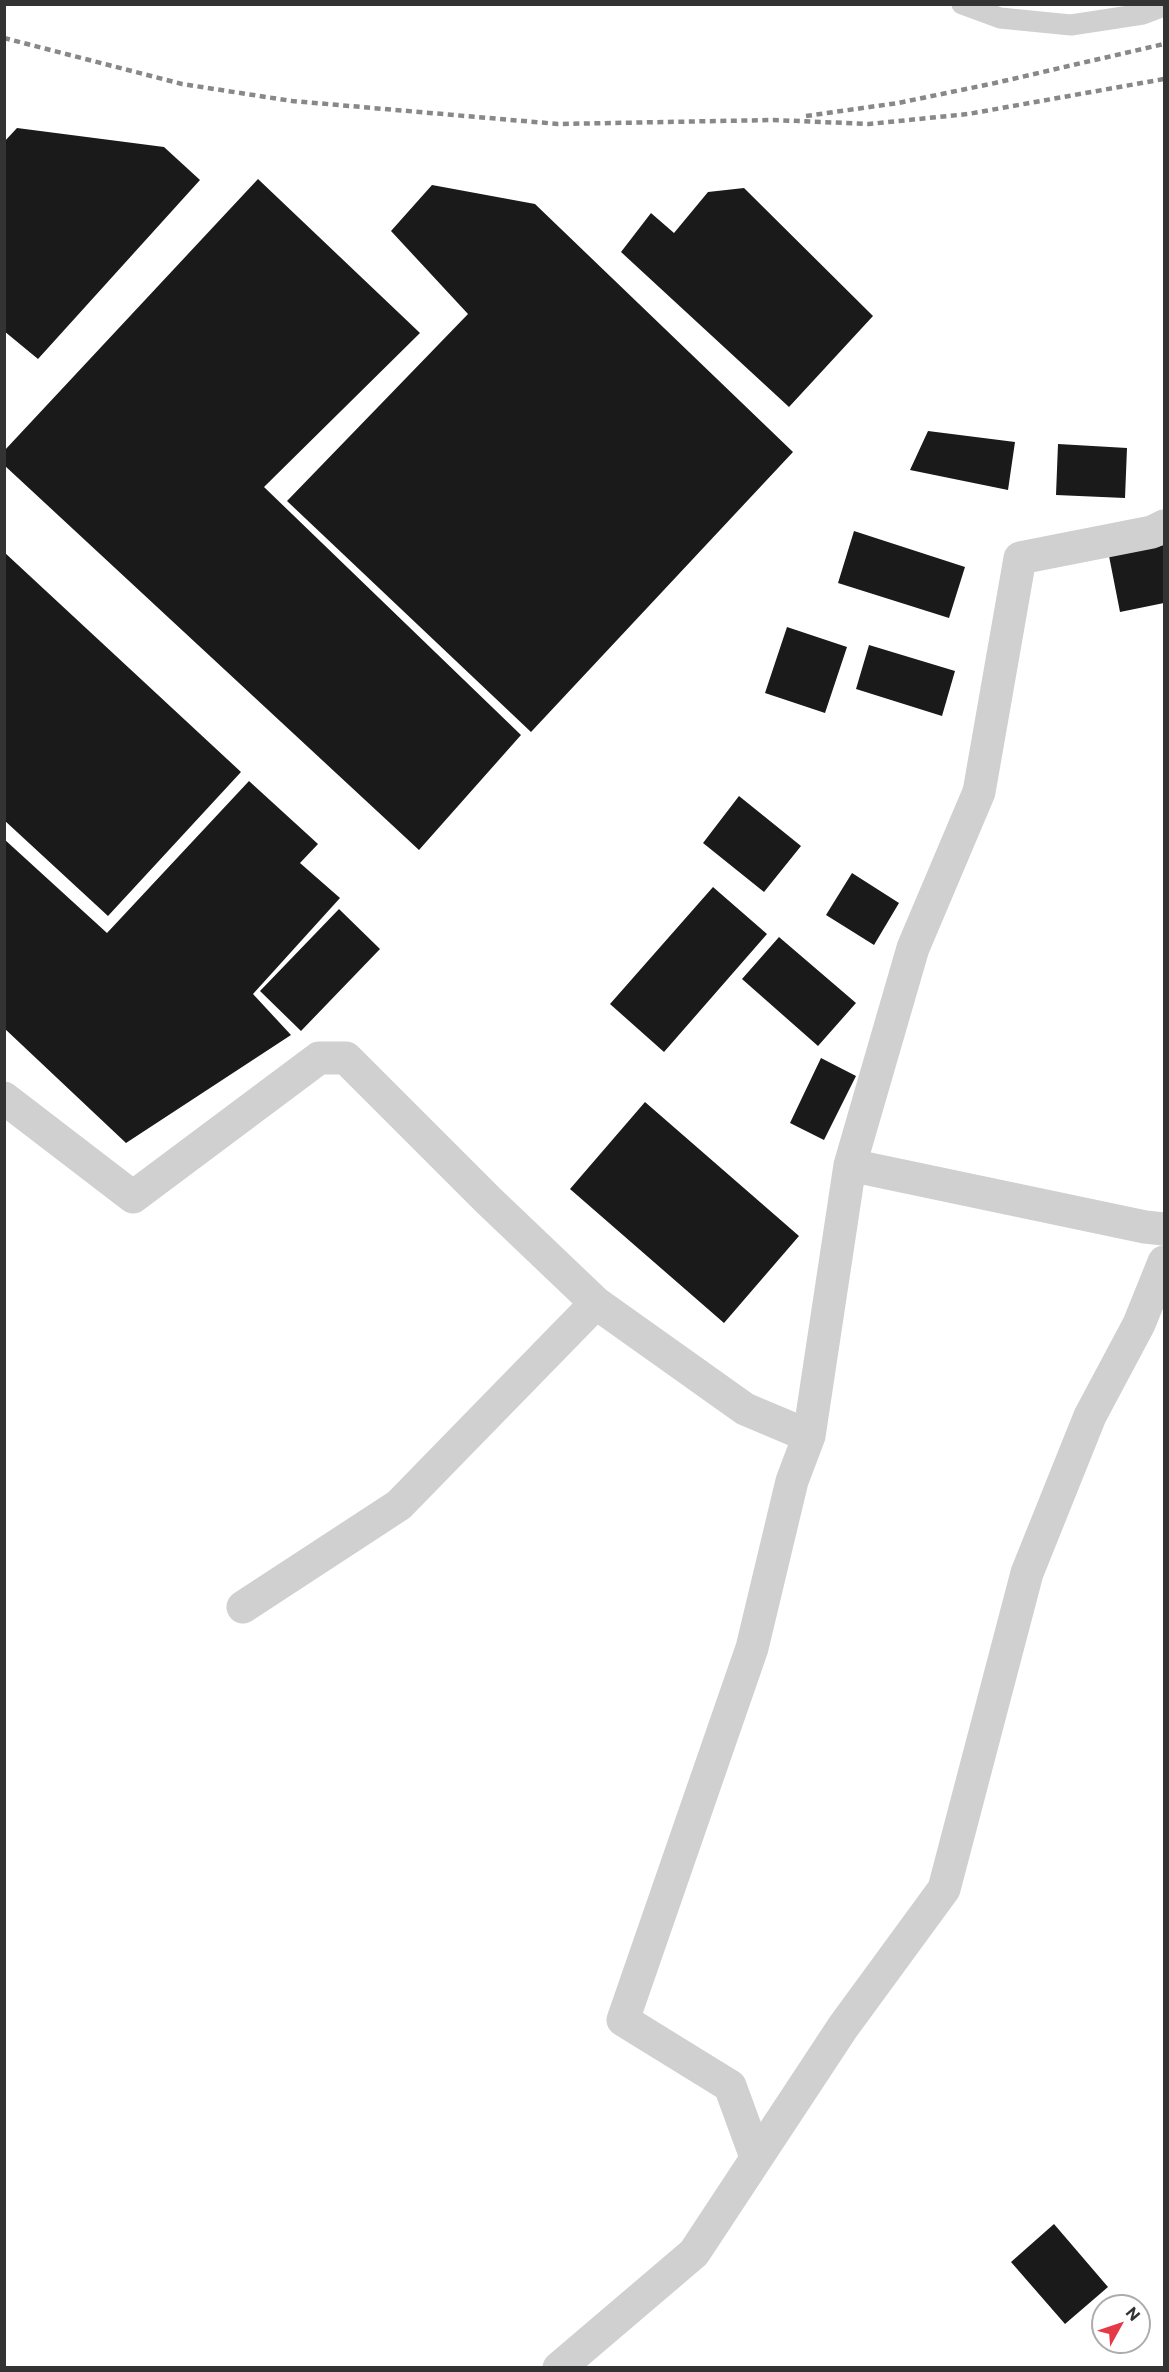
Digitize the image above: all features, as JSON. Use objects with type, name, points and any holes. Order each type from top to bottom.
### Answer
[{"type":"street","points":[[756,2157],[730,2086],[623,2020],[752,1647],[792,1481],[809,1436],[850,1165],[913,948],[979,792],[1020,558],[1152,532],[1164,526]]},
{"type":"street","points":[[4,1098],[133,1197],[319,1058],[346,1058],[496,1208],[596,1303],[745,1408],[809,1436]]},
{"type":"street","points":[[850,1165],[1145,1227],[1164,1229]]},
{"type":"street","points":[[559,2367],[694,2253],[843,2027],[944,1889],[1027,1573],[1090,1416],[1139,1324],[1164,1262]]},
{"type":"street","points":[[243,1607],[399,1505],[596,1303]]},
{"type":"lane","points":[[962,4],[1000,18],[1071,25],[1143,14],[1164,6]]},
{"type":"building","points":[[17,128],[164,147],[200,180],[38,359],[4,331],[4,142]]},
{"type":"building","points":[[258,179],[420,333],[264,487],[521,735],[419,850],[4,465],[4,451]]},
{"type":"building","points":[[432,185],[535,204],[793,452],[531,732],[287,501],[468,314],[391,231]]},
{"type":"building","points":[[744,188],[873,316],[789,407],[621,252],[651,213],[674,233],[708,192]]},
{"type":"building","points":[[928,431],[1015,442],[1008,490],[910,470]]},
{"type":"building","points":[[1058,444],[1127,448],[1125,498],[1056,495]]},
{"type":"building","points":[[854,531],[965,567],[949,618],[838,583]]},
{"type":"building","points":[[1164,545],[1164,603],[1120,612],[1109,556]]},
{"type":"building","points":[[4,552],[241,772],[108,916],[4,820]]},
{"type":"building","points":[[787,627],[847,647],[825,713],[765,693]]},
{"type":"building","points":[[869,645],[955,671],[942,716],[856,689]]},
{"type":"building","points":[[249,781],[318,844],[300,863],[340,898],[253,994],[291,1035],[126,1143],[4,1028],[4,839],[107,933]]},
{"type":"building","points":[[739,796],[801,846],[764,892],[703,843]]},
{"type":"building","points":[[852,873],[899,903],[874,945],[826,915]]},
{"type":"building","points":[[713,887],[767,934],[664,1052],[610,1004]]},
{"type":"building","points":[[339,909],[380,949],[301,1031],[260,991]]},
{"type":"building","points":[[779,937],[856,1003],[818,1046],[742,979]]},
{"type":"building","points":[[821,1058],[856,1076],[824,1140],[790,1123]]},
{"type":"building","points":[[645,1102],[799,1236],[724,1323],[570,1189]]},
{"type":"building","points":[[1054,2224],[1108,2287],[1100,2294],[1091,2294],[1091,2302],[1065,2324],[1011,2262]]},
{"type":"railway","points":[[4,38],[182,84],[292,101],[558,124],[773,120],[869,124],[968,114],[1164,79]]},
{"type":"railway","points":[[806,116],[898,103],[1164,44]]}]
